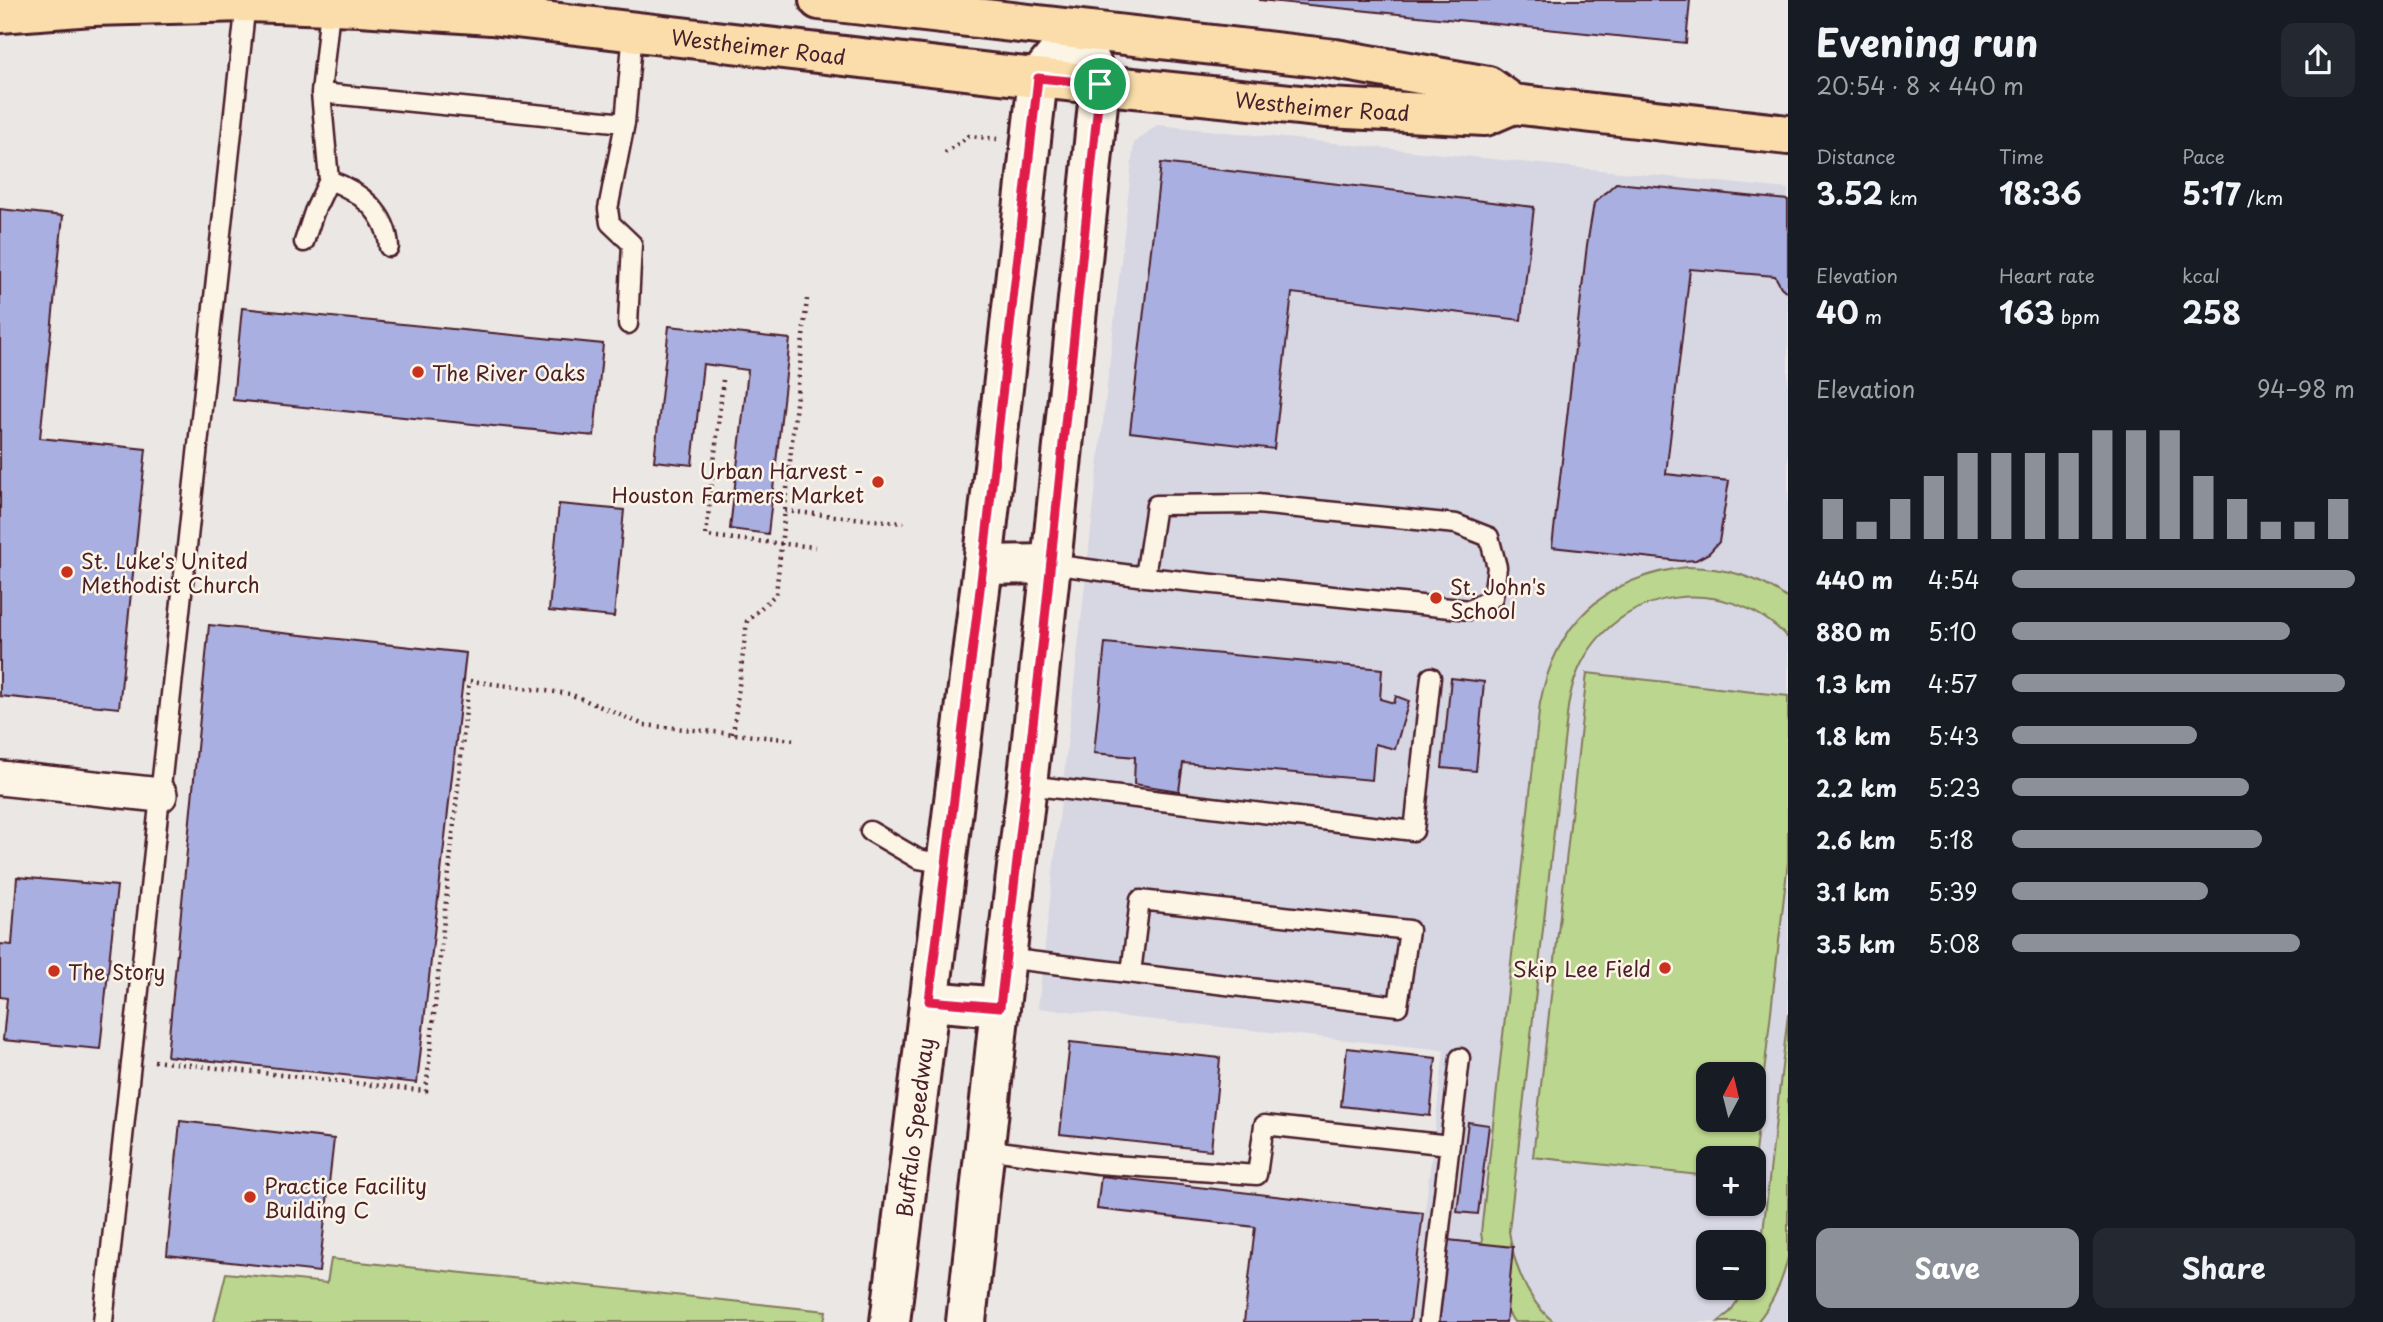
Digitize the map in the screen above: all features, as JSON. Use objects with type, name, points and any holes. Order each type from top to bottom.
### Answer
[{"type":"main road","name":"Westheimer Road","points":[[819,0],[1079,15],[1488,86],[1513,104],[1788,135]]},
{"type":"main road","name":"Westheimer Road","points":[[0,13],[92,6],[246,1],[331,2],[491,15],[1038,78],[1328,108],[1485,116],[1513,104]]},
{"type":"main road","points":[[1038,78],[1079,15]]},
{"type":"main road","points":[[966,1322],[1051,564],[1100,84],[1079,15]]},
{"type":"main road","name":"Buffalo Speedway","points":[[890,1322],[983,565],[1038,78]]},
{"type":"main road","points":[[983,565],[1051,564]]},
{"type":"main road","points":[[929,1001],[1000,1007]]},
{"type":"street","points":[[0,778],[160,795]]},
{"type":"lane","points":[[103,1322],[246,1]]},
{"type":"lane","points":[[303,242],[329,180],[321,93],[331,2]]},
{"type":"lane","points":[[628,324],[632,244],[610,223],[608,209],[625,123],[633,31]]},
{"type":"lane","points":[[321,93],[625,123]]},
{"type":"lane","points":[[329,180],[351,191],[377,211],[388,234],[389,247]]},
{"type":"lane","points":[[1051,564],[1145,577],[1470,610],[1493,597],[1497,567],[1489,537],[1457,524],[1257,503],[1214,503],[1156,505],[1145,577]]},
{"type":"lane","points":[[1027,785],[1414,831],[1431,677]]},
{"type":"lane","points":[[870,831],[918,859],[946,864]]},
{"type":"lane","points":[[1005,958],[1398,1006],[1409,930],[1140,900],[1131,973]]},
{"type":"lane","points":[[1430,1322],[1460,1058]]},
{"type":"lane","points":[[984,1149],[1098,1164],[1257,1175],[1264,1125],[1450,1145]]},
{"type":"path","points":[[945,153],[970,136],[1031,143]]},
{"type":"path","points":[[733,734],[747,621],[776,594],[807,299]]},
{"type":"path","points":[[723,380],[706,536],[816,547]]},
{"type":"path","points":[[785,511],[904,523]]},
{"type":"path","points":[[130,1067],[146,1060],[426,1091],[466,681],[570,694],[644,725],[795,740]]},
{"type":"path","points":[[420,1063],[429,1064]]},
{"type":"shaded area","name":"St. John's School","points":[[1157,125],[1788,189],[1788,1322],[1412,1322],[1444,1050],[1038,1008],[1134,143]]},
{"type":"green space","points":[[1687,567],[1715,569],[1740,575],[1777,591],[1788,599],[1788,638],[1763,617],[1735,603],[1704,597],[1674,598],[1644,606],[1617,621],[1595,642],[1576,675],[1568,707],[1509,1231],[1514,1257],[1523,1281],[1536,1303],[1554,1322],[1514,1322],[1492,1279],[1481,1233],[1540,703],[1558,649],[1572,627],[1589,608],[1632,581],[1658,572]]},
{"type":"green space","name":"Skip Lee Field","points":[[1587,673],[1788,696],[1788,861],[1765,1062],[1696,1062],[1696,1132],[1757,1132],[1756,1146],[1696,1146],[1696,1175],[1533,1157]]},
{"type":"green space","points":[[1788,1014],[1788,1257],[1777,1291],[1757,1322],[1718,1322],[1730,1312],[1738,1300],[1766,1300],[1766,1230],[1763,1230]]},
{"type":"green space","points":[[331,1259],[826,1311],[824,1322],[214,1322],[226,1273],[327,1283]]},
{"type":"building","points":[[1259,0],[1690,0],[1686,43]]},
{"type":"building","points":[[1161,163],[1534,207],[1521,320],[1292,293],[1274,449],[1130,432]]},
{"type":"building","points":[[1616,183],[1788,200],[1788,293],[1775,276],[1690,269],[1666,474],[1729,481],[1719,542],[1709,553],[1696,560],[1681,561],[1552,547],[1594,203]]},
{"type":"building","name":"St. Luke's United Methodist Church","points":[[0,209],[63,216],[40,438],[146,449],[119,708],[0,696]]},
{"type":"building","name":"The River Oaks","points":[[242,308],[603,344],[594,436],[233,400]]},
{"type":"building","points":[[669,326],[790,339],[768,534],[730,529],[748,370],[703,364],[692,465],[654,461]]},
{"type":"building","points":[[559,504],[624,510],[614,617],[549,611]]},
{"type":"building","points":[[209,625],[466,653],[417,1083],[167,1056]]},
{"type":"building","points":[[1105,643],[1382,669],[1380,699],[1394,703],[1396,696],[1409,701],[1395,749],[1375,744],[1372,780],[1183,763],[1179,791],[1134,784],[1135,757],[1094,753]]},
{"type":"building","points":[[1451,678],[1484,682],[1476,771],[1442,768]]},
{"type":"building","name":"The Story","points":[[17,877],[117,886],[100,1049],[3,1040],[7,998],[0,997],[0,944],[12,945]]},
{"type":"building","points":[[1070,1042],[1220,1058],[1211,1150],[1060,1134]]},
{"type":"building","points":[[1347,1048],[1436,1058],[1430,1116],[1341,1106]]},
{"type":"building","name":"Practice Facility Building C","points":[[180,1121],[334,1139],[319,1272],[167,1255]]},
{"type":"building","points":[[1468,1122],[1489,1125],[1478,1214],[1457,1212]]},
{"type":"building","points":[[1101,1176],[1423,1213],[1410,1322],[1244,1322],[1255,1227],[1097,1209]]},
{"type":"building","points":[[1448,1240],[1513,1247],[1506,1322],[1439,1322]]},
{"type":"place","name":"The River Oaks","points":[[418,372]]},
{"type":"place","name":"Urban Harvest - Houston Farmers Market","points":[[878,482]]},
{"type":"place","name":"St. Luke's United Methodist Church","points":[[67,572]]},
{"type":"place","name":"St. John's School","points":[[1436,598]]},
{"type":"place","name":"Skip Lee Field","points":[[1665,968]]},
{"type":"place","name":"The Story","points":[[54,971]]},
{"type":"place","name":"Practice Facility Building C","points":[[250,1197]]},
{"type":"route","points":[[1038,78],[1100,84],[1043,638],[1000,1007],[929,1001],[983,565],[1038,78]]}]
